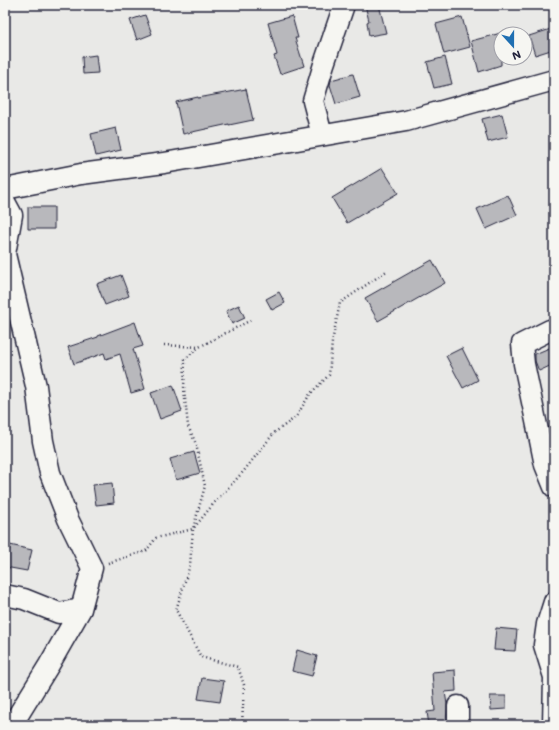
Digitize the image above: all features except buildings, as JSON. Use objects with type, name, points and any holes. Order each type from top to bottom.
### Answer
[{"type":"street","points":[[322,136],[313,101],[344,5]]},
{"type":"street","points":[[5,189],[81,174],[164,163],[406,121],[554,80]]},
{"type":"street","points":[[5,202],[12,215],[5,254],[36,386],[43,441],[50,473],[68,519],[92,568],[81,609],[49,666],[12,725]]},
{"type":"street","points":[[554,331],[550,330],[522,344],[524,364],[545,464],[554,487]]},
{"type":"street","points":[[5,595],[24,599],[60,612],[81,609]]},
{"type":"street","points":[[553,725],[554,677],[547,624],[554,602]]},
{"type":"path","points":[[92,568],[146,551],[156,538],[193,529],[214,502],[243,472],[274,433],[296,417],[310,394],[329,375],[332,342],[340,304],[388,270]]},
{"type":"path","points":[[242,725],[244,685],[238,667],[201,657],[176,610],[190,565],[193,529],[205,486],[196,444],[188,426],[184,389],[185,359],[199,347],[253,318]]},
{"type":"path","points":[[164,345],[199,347]]}]
